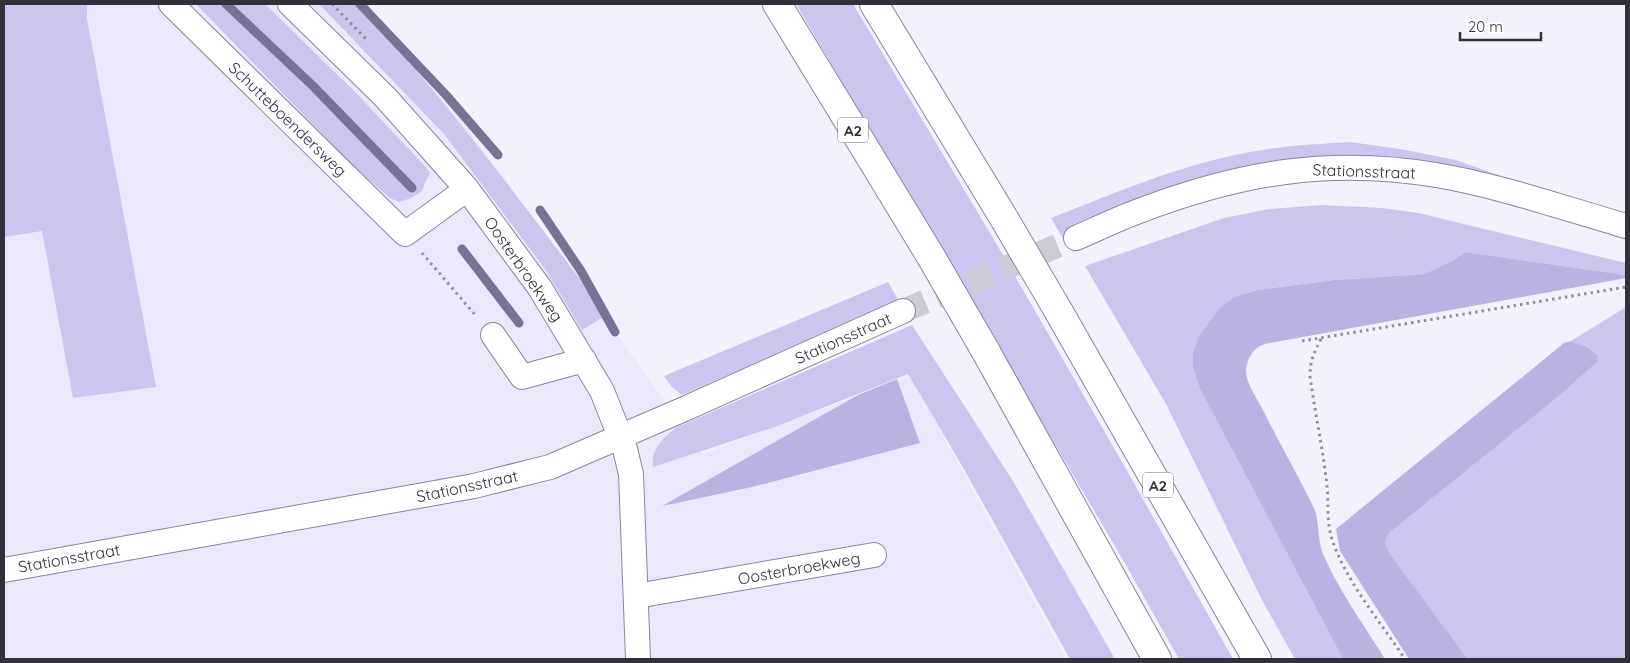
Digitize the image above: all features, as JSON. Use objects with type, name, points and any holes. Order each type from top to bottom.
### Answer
[{"type":"highway","name":"A2","points":[[777,4],[930,255],[1157,659]]},
{"type":"highway","name":"A2","points":[[874,4],[1059,312],[1257,659]]},
{"type":"street","name":"Schutteboendersweg","points":[[171,4],[406,234]]},
{"type":"street","name":"Oosterbroekweg","points":[[290,4],[385,97],[467,189],[540,288],[602,391],[625,448],[631,474],[638,659]]},
{"type":"street","name":"Stationsstraat","points":[[1076,238],[1137,212],[1215,186],[1264,174],[1349,167],[1399,170],[1437,175],[1544,201],[1626,226]]},
{"type":"street","points":[[406,234],[467,189]]},
{"type":"street","name":"Stationsstraat","points":[[4,570],[474,486],[550,466],[620,437],[903,311]]},
{"type":"street","points":[[493,335],[522,377],[584,360]]},
{"type":"street","name":"Oosterbroekweg","points":[[636,596],[874,555]]},
{"type":"path","points":[[406,234],[493,335]]},
{"type":"path","points":[[1302,342],[1626,287]]},
{"type":"path","points":[[1321,339],[1312,357],[1310,376],[1327,484],[1327,521],[1337,552],[1362,596],[1405,659]]},
{"type":"shaded area","points":[[4,4],[353,4],[461,119],[703,454],[910,376],[1066,659],[4,659]]},
{"type":"shaded area","points":[[4,4],[87,4],[87,19],[156,387],[73,398],[42,231],[4,237]]},
{"type":"shaded area","points":[[196,4],[265,4],[355,92],[424,165],[430,173],[421,192],[399,202],[390,198],[355,168]]},
{"type":"shaded area","points":[[319,4],[359,4],[424,79],[517,196],[607,315],[582,330],[545,269],[444,134]]},
{"type":"shaded area","points":[[796,4],[853,4],[996,243],[1233,659],[1179,659],[1119,553]]},
{"type":"shaded area","points":[[1350,142],[1456,160],[1557,196],[1578,223],[1436,184],[1370,175],[1280,176],[1065,242],[1051,218],[1155,178],[1208,161],[1273,148]]},
{"type":"shaded area","points":[[1322,205],[1382,208],[1418,213],[1626,263],[1626,275],[1465,252],[1454,260],[1424,274],[1334,280],[1257,290],[1235,297],[1193,368],[1200,389],[1343,659],[1295,659],[1263,602],[1166,404],[1085,266],[1224,218],[1269,209]]},
{"type":"shaded area","points":[[1465,252],[1626,275],[1626,278],[1265,344],[1254,350],[1248,361],[1246,375],[1249,385],[1313,506],[1323,554],[1329,568],[1385,659],[1343,659],[1200,389],[1193,368],[1193,353],[1200,335],[1219,309],[1235,297],[1257,290],[1334,280],[1424,274],[1454,260]]},
{"type":"shaded area","points":[[888,282],[899,301],[682,395],[672,387],[664,376]]},
{"type":"shaded area","points":[[1626,307],[1626,659],[1468,659],[1390,554],[1385,542],[1389,533],[1558,397],[1597,362],[1598,356],[1587,347],[1571,341]]},
{"type":"shaded area","points":[[912,325],[1013,481],[1115,659],[1070,659],[961,464],[908,374],[775,427],[653,467],[654,455],[659,444],[677,427]]},
{"type":"shaded area","points":[[1571,341],[1587,347],[1598,356],[1597,362],[1558,397],[1389,533],[1385,542],[1390,554],[1468,659],[1409,659],[1340,551],[1336,529],[1564,343]]},
{"type":"shaded area","points":[[897,379],[920,443],[752,487],[662,506],[858,395]]},
{"type":"waterway","points":[[226,4],[313,86],[412,188]]},
{"type":"waterway","points":[[360,4],[446,95],[498,155]]},
{"type":"waterway","points":[[540,210],[581,271],[615,332]]},
{"type":"waterway","points":[[462,249],[519,323]]},
{"type":"tunnel","points":[[903,311],[1076,238]]}]
